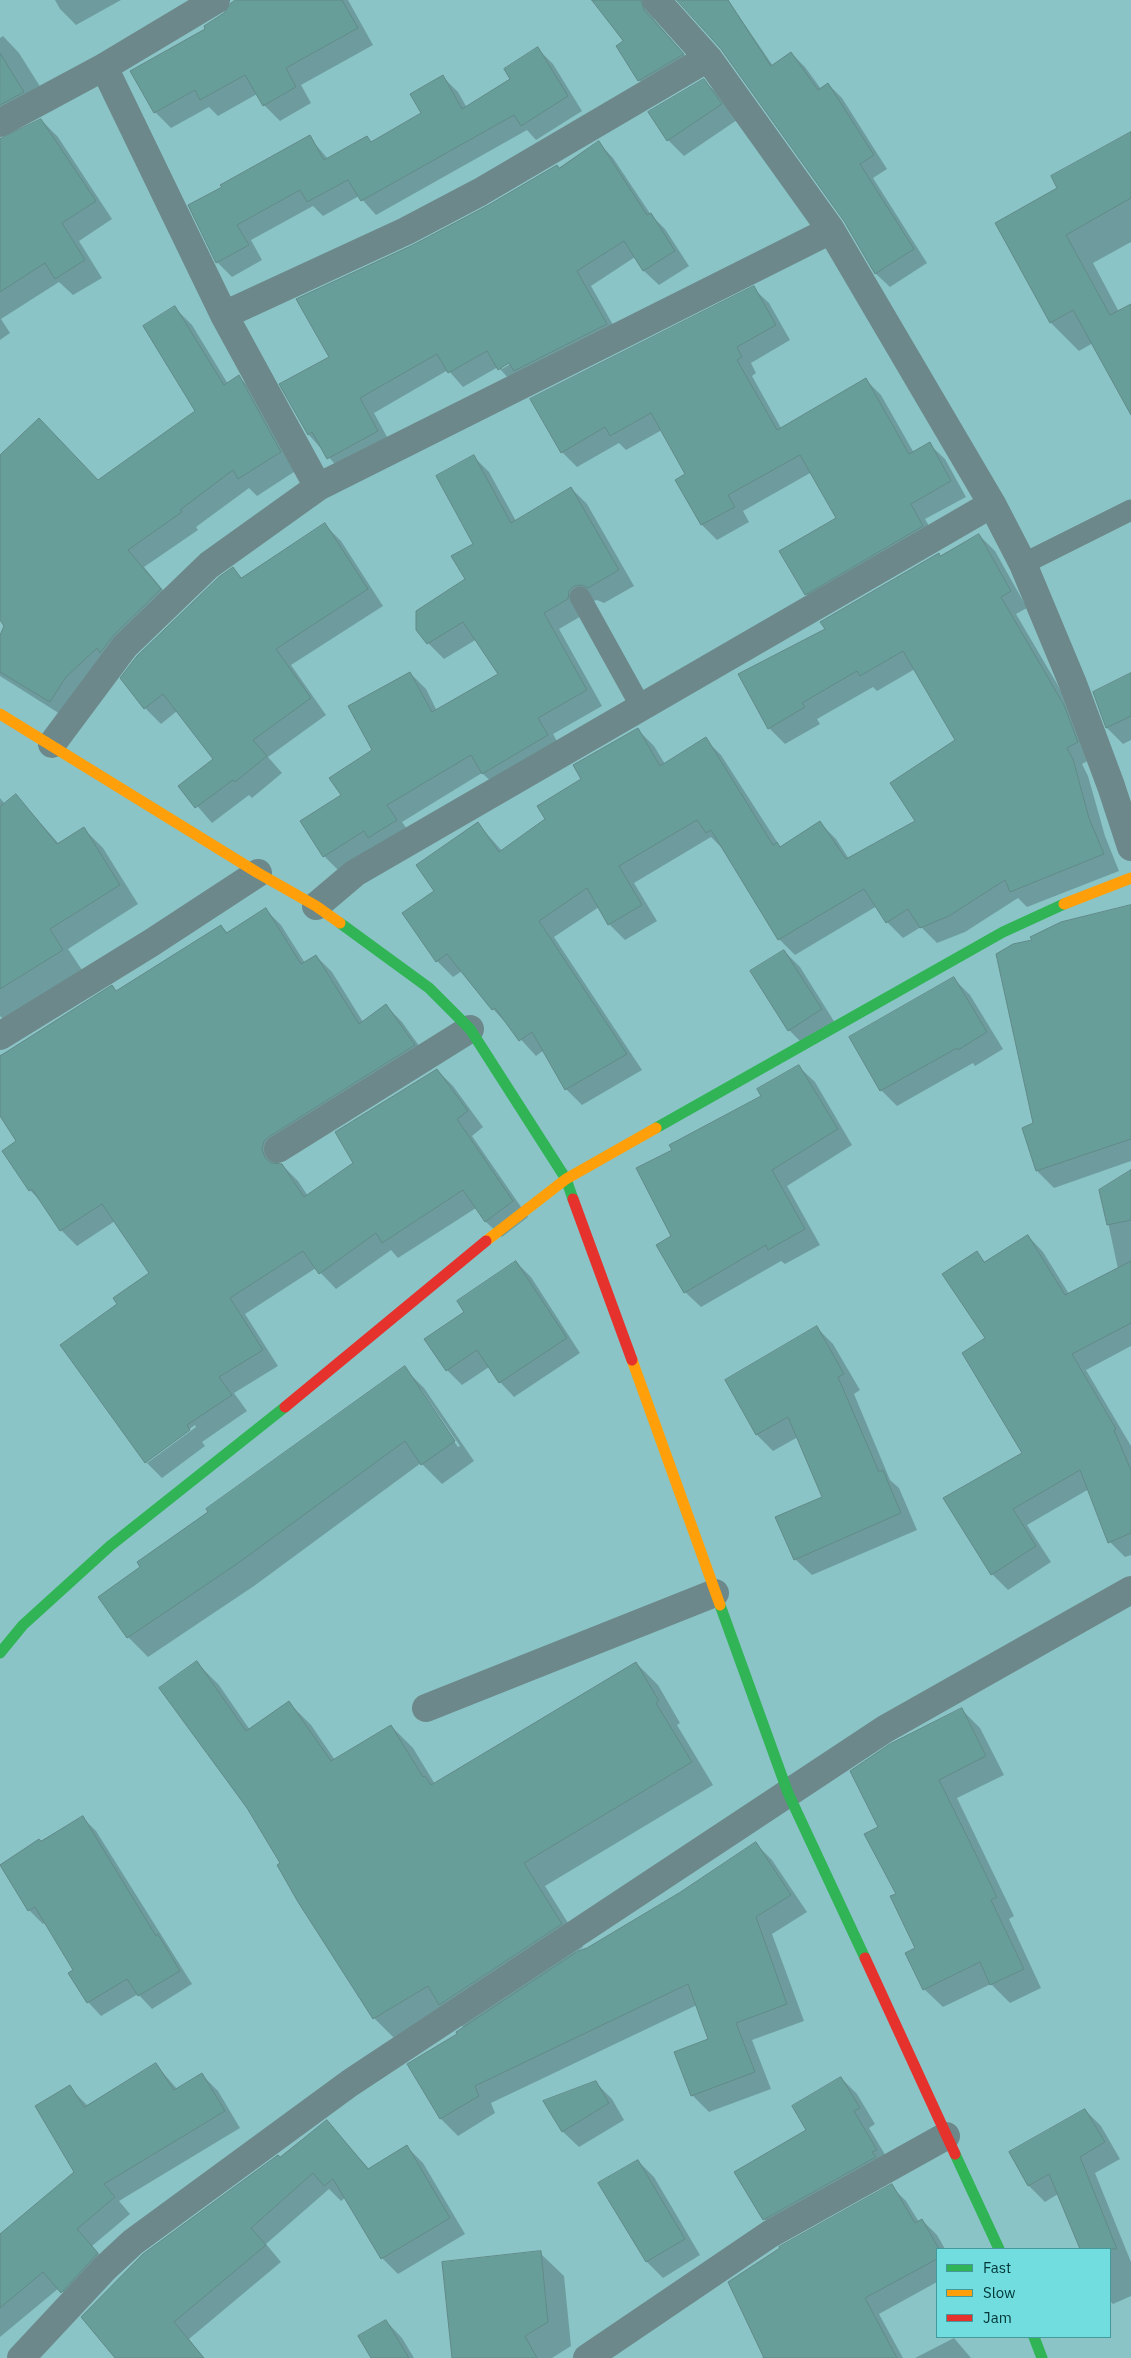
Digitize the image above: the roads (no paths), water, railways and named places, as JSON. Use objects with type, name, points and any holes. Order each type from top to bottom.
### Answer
[{"type":"main road","points":[[0,714],[52,744],[258,873],[316,906],[429,988],[470,1029],[566,1179],[788,1793],[999,2248]]},
{"type":"main road","points":[[0,1653],[24,1625],[110,1546],[314,1383],[449,1270],[566,1179],[1003,932],[1067,902],[1131,878]]},
{"type":"main road","points":[[1034,2338],[1042,2358]]},
{"type":"street","points":[[0,123],[104,67],[216,0]]},
{"type":"street","points":[[656,0],[708,58],[831,230],[992,504],[1023,564],[1073,684],[1111,786],[1131,847]]},
{"type":"street","points":[[224,315],[414,227],[480,192],[708,58]]},
{"type":"street","points":[[104,67],[224,315],[318,487]]},
{"type":"street","points":[[52,744],[126,646],[210,565],[318,487],[831,230]]},
{"type":"street","points":[[316,906],[355,873],[992,504]]},
{"type":"street","points":[[0,1036],[258,873]]},
{"type":"street","points":[[278,1149],[470,1029]]},
{"type":"street","points":[[21,2358],[105,2268],[133,2242],[185,2201],[350,2083],[885,1729],[1131,1590]]},
{"type":"street","points":[[426,1708],[715,1593]]},
{"type":"street","points":[[587,2358],[770,2234],[946,2136]]},
{"type":"lane","points":[[1023,564],[1131,510]]},
{"type":"lane","points":[[580,597],[641,707]]}]
